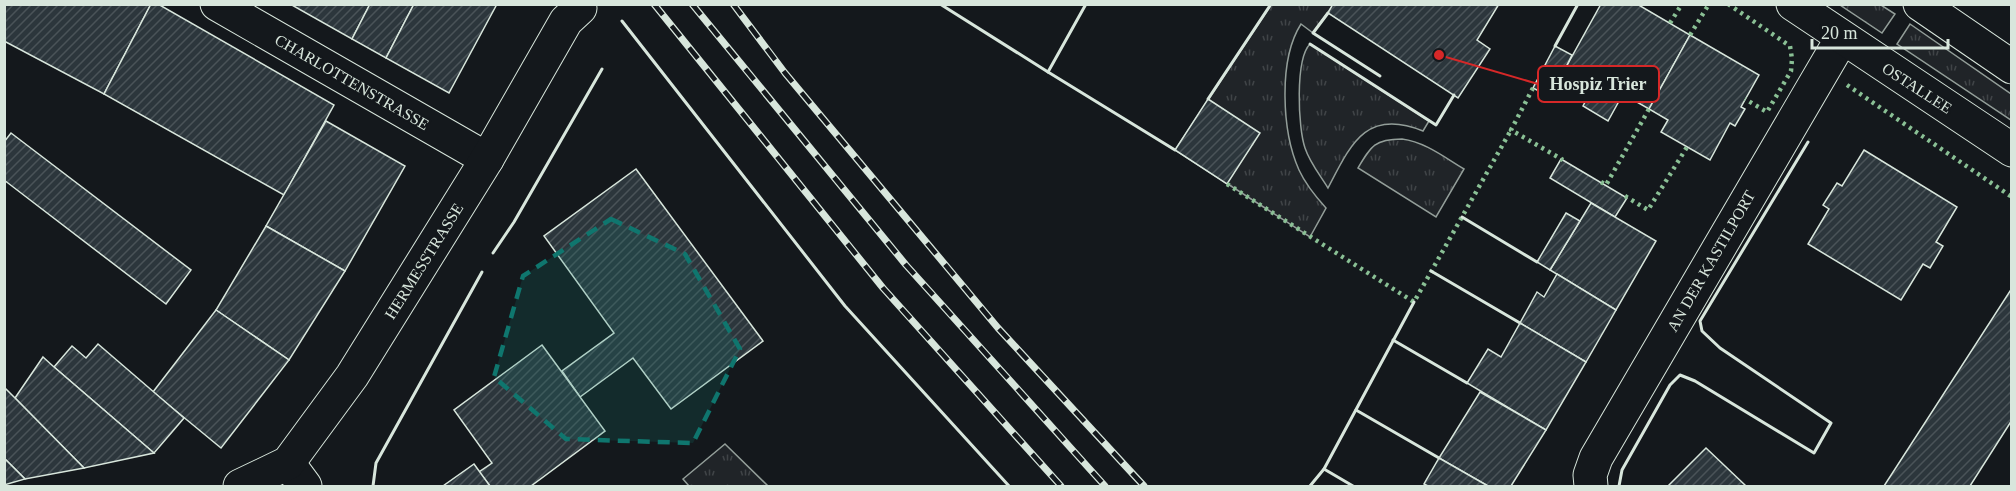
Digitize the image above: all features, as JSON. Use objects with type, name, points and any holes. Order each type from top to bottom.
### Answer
[{"type":"street","name":"CHARLOTTENSTRASSE","points":[[218,4],[488,159]]},
{"type":"street","name":"OSTALLEE","points":[[1793,4],[2012,150]]},
{"type":"street","points":[[1920,4],[2012,67]]},
{"type":"street","name":"HERMESSTRASSE","points":[[240,486],[297,475],[352,376],[488,159],[566,21],[580,8]]},
{"type":"street","name":"AN DER KASTILPORT","points":[[1591,486],[1590,475],[1596,458],[1842,38]]},
{"type":"highlighted area","points":[[611,219],[685,254],[740,349],[693,443],[566,439],[494,377],[523,276]]},
{"type":"green space","points":[[1271,5],[1333,5],[1313,33],[1301,24],[1294,39],[1286,76],[1286,117],[1293,154],[1304,180],[1326,208],[1310,237],[1175,150]]},
{"type":"green space","points":[[1840,5],[1881,5],[1895,14],[1882,33]]},
{"type":"green space","points":[[1910,24],[2011,94],[2011,120],[1897,44]]},
{"type":"green space","points":[[1310,44],[1429,121],[1423,131],[1403,125],[1387,124],[1374,127],[1363,134],[1345,157],[1328,188],[1307,153],[1301,125],[1300,78],[1305,52]]},
{"type":"green space","points":[[1402,139],[1426,147],[1464,169],[1436,217],[1358,168],[1375,145],[1386,140]]},
{"type":"green space","points":[[725,444],[768,486],[689,486],[683,479]]},
{"type":"building","points":[[4,4],[151,4],[104,94],[4,41]]},
{"type":"building","points":[[151,4],[158,4],[334,105],[284,195],[104,94]]},
{"type":"building","points":[[290,4],[370,4],[352,39]]},
{"type":"building","points":[[370,4],[414,4],[386,58],[352,39]]},
{"type":"building","points":[[414,4],[497,4],[449,93],[386,58]]},
{"type":"building","points":[[1333,4],[1499,4],[1477,40],[1490,49],[1458,98],[1328,13]]},
{"type":"building","points":[[1601,4],[1637,4],[1690,35],[1649,109],[1623,94],[1608,121],[1583,106],[1594,85],[1565,69]]},
{"type":"building","points":[[1690,35],[1759,75],[1741,107],[1745,109],[1735,126],[1730,123],[1710,160],[1661,132],[1668,120],[1649,109]]},
{"type":"building","points":[[1555,46],[1572,55],[1552,98],[1533,88]]},
{"type":"building","points":[[1208,99],[1260,133],[1227,184],[1175,150]]},
{"type":"building","points":[[326,121],[405,166],[345,271],[266,226]]},
{"type":"building","points":[[11,133],[191,270],[166,304],[4,180],[4,142]]},
{"type":"building","points":[[1864,150],[1957,207],[1936,242],[1943,246],[1930,268],[1923,264],[1901,300],[1808,244],[1829,209],[1823,205],[1837,183],[1842,186]]},
{"type":"building","points":[[1561,159],[1627,198],[1615,217],[1550,178]]},
{"type":"building","points":[[636,169],[763,341],[671,409],[633,358],[580,397],[562,371],[614,333],[544,236]]},
{"type":"building","points":[[1591,203],[1656,241],[1616,310],[1550,270]]},
{"type":"building","points":[[1566,213],[1580,221],[1550,270],[1537,262]]},
{"type":"building","points":[[266,226],[345,271],[289,360],[216,310]]},
{"type":"building","points":[[1557,274],[1616,310],[1586,362],[1520,323],[1537,292],[1544,297]]},
{"type":"building","points":[[2012,288],[2012,420],[1970,486],[1884,486]]},
{"type":"building","points":[[216,310],[289,360],[221,448],[153,392]]},
{"type":"building","points":[[1520,323],[1586,362],[1546,430],[1467,383],[1488,349],[1501,357]]},
{"type":"building","points":[[98,344],[184,418],[154,453],[54,367],[72,346],[86,358]]},
{"type":"building","points":[[542,345],[605,431],[531,486],[490,486],[479,472],[492,463],[454,410]]},
{"type":"building","points":[[43,357],[154,453],[84,468],[15,398]]},
{"type":"building","points":[[4,387],[84,468],[25,479],[4,458]]},
{"type":"building","points":[[1480,392],[1546,430],[1511,486],[1488,486],[1439,458]]},
{"type":"building","points":[[1706,448],[1746,486],[1668,486]]},
{"type":"building","points":[[4,458],[25,479],[4,485]]},
{"type":"building","points":[[1439,458],[1488,486],[1428,486],[1424,484]]},
{"type":"building","points":[[474,464],[490,486],[443,486]]},
{"type":"railway","points":[[654,4],[883,288],[1061,486]]},
{"type":"railway","points":[[692,4],[906,265],[1105,486]]},
{"type":"railway","points":[[733,4],[785,73],[998,328],[1144,486]]},
{"type":"hedge","points":[[1670,23],[1682,4]]},
{"type":"hedge","points":[[1690,35],[1709,4]]},
{"type":"hedge","points":[[1728,4],[1790,46],[1791,71],[1767,112],[1745,99]]},
{"type":"hedge","points":[[1847,85],[2012,197]]},
{"type":"hedge","points":[[1533,88],[1511,130],[1563,160]]},
{"type":"hedge","points":[[1601,182],[1606,185],[1649,109]]},
{"type":"hedge","points":[[1227,184],[1414,302],[1511,130]]},
{"type":"hedge","points":[[1625,196],[1648,210],[1687,147]]},
{"type":"wall","points":[[940,4],[1048,72]]},
{"type":"wall","points":[[1086,4],[1048,72],[1175,150]]},
{"type":"wall","points":[[1208,99],[1271,4]]},
{"type":"wall","points":[[1555,46],[1578,4]]},
{"type":"wall","points":[[1328,13],[1313,33],[1380,76]]},
{"type":"wall","points":[[622,21],[845,306],[1009,486]]},
{"type":"wall","points":[[1310,44],[1436,125],[1454,95]]},
{"type":"wall","points":[[493,253],[514,222],[602,69]]},
{"type":"wall","points":[[1619,486],[1622,470],[1670,385],[1680,375],[1695,381],[1814,453],[1831,423],[1720,348],[1702,331],[1700,321],[1808,142]]},
{"type":"wall","points":[[1462,217],[1537,262]]},
{"type":"wall","points":[[1431,271],[1520,323]]},
{"type":"wall","points":[[373,486],[376,463],[482,272]]},
{"type":"wall","points":[[1310,486],[1324,469],[1414,302]]},
{"type":"wall","points":[[1393,340],[1467,383]]},
{"type":"wall","points":[[1356,410],[1439,458]]},
{"type":"wall","points":[[1324,469],[1353,486]]},
{"type":"place","name":"Hospiz Trier","points":[[1439,55]]}]
